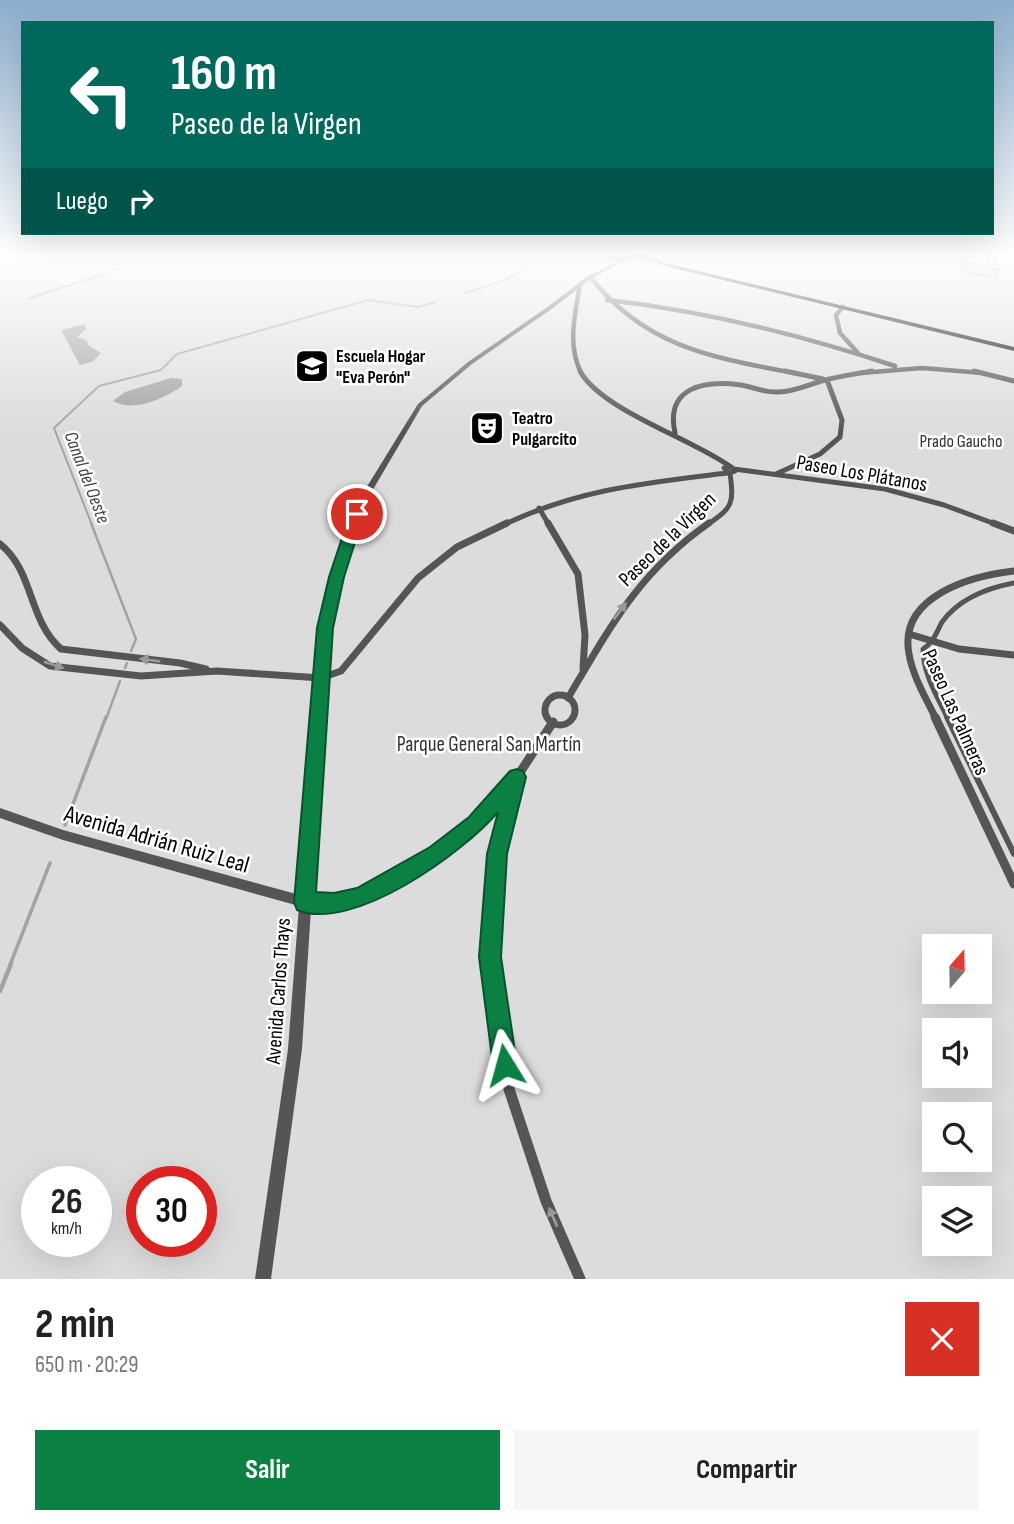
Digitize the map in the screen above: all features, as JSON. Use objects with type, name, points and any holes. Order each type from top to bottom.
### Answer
[{"type":"main road","points":[[866,313],[1014,349]]},
{"type":"street","name":"Avenida Carlos Thays","points":[[263,1279],[295,1049],[325,628],[349,534],[367,493],[411,416],[427,398],[470,363],[540,313]]},
{"type":"street","points":[[575,313],[574,360],[588,382],[620,406],[675,433],[729,469]]},
{"type":"street","points":[[625,313],[659,336],[679,345],[706,354],[827,380]]},
{"type":"street","points":[[703,313],[859,353],[897,367]]},
{"type":"street","points":[[838,313],[837,327],[859,353]]},
{"type":"street","points":[[675,433],[671,411],[676,401],[698,388],[728,384],[775,392],[897,367],[945,367],[1014,381]]},
{"type":"street","points":[[775,474],[820,454],[840,438],[842,420],[827,380]]},
{"type":"street","name":"Paseo Los Plátanos","points":[[321,678],[341,670],[418,578],[457,547],[539,508],[610,488],[715,475],[729,469],[885,489],[944,505],[1014,531]]},
{"type":"street","name":"Paseo de la Virgen","points":[[568,698],[619,611],[650,574],[691,536],[727,511],[733,499],[729,469]]},
{"type":"street","points":[[539,508],[578,574],[585,635],[583,669]]},
{"type":"street","points":[[0,544],[9,548],[16,562],[43,632],[51,643],[61,649],[180,663],[217,671]]},
{"type":"street","name":"Paseo Las Palmeras","points":[[1014,571],[973,577],[955,583],[921,610],[909,635],[908,651],[915,676],[1014,884]]},
{"type":"street","points":[[1014,583],[977,594],[960,603],[942,623],[933,643],[923,649],[923,663],[929,680],[1014,854]]},
{"type":"street","points":[[0,625],[22,648],[50,666],[141,676],[217,671],[321,678]]},
{"type":"street","points":[[909,635],[933,643],[1014,655]]},
{"type":"street","points":[[557,697],[568,698],[576,709],[575,717],[568,723],[553,722],[545,715],[547,701],[557,697]]},
{"type":"street","points":[[304,902],[334,903],[360,898],[437,853],[476,823],[517,777],[553,722]]},
{"type":"street","points":[[517,777],[497,854],[490,957],[509,1089],[545,1200],[580,1279]]},
{"type":"street","name":"Avenida Adrián Ruiz Leal","points":[[0,813],[63,835],[304,902]]},
{"type":"green space","name":"Parque General San Martín","points":[[0,313],[1014,313],[1014,1279],[0,1279]]},
{"type":"shaded area","points":[[85,324],[86,329],[77,337],[87,340],[88,345],[101,353],[92,362],[80,365],[61,330]]},
{"type":"shaded area","points":[[171,378],[182,379],[182,386],[158,399],[140,405],[113,401],[125,392]]},
{"type":"waterway","name":"Canal del Oeste","points":[[92,525],[54,428],[99,386],[161,370],[177,354],[323,313]]},
{"type":"waterway","name":"Canal del Oeste","points":[[91,523],[136,639],[131,651]]},
{"type":"waterway","points":[[125,668],[127,663]]},
{"type":"waterway","name":"Canal del Oeste","points":[[106,719],[120,681]]},
{"type":"waterway","name":"Canal del Oeste","points":[[65,825],[106,717]]},
{"type":"waterway","name":"Canal del Oeste","points":[[10,965],[50,863]]},
{"type":"waterway","name":"Canal del Oeste","points":[[0,991],[11,964]]},
{"type":"place","name":"Escuela Hogar \"Eva Perón\"","points":[[312,366]]},
{"type":"place","name":"Teatro Pulgarcito","points":[[487,428]]},
{"type":"route","points":[[357,514],[336,577],[325,628],[304,902],[334,903],[360,898],[437,853],[476,823],[517,777],[497,854],[490,957],[505,1065]]},
{"type":"park label","name":"Prado Gaucho","points":[[961,441]]}]
